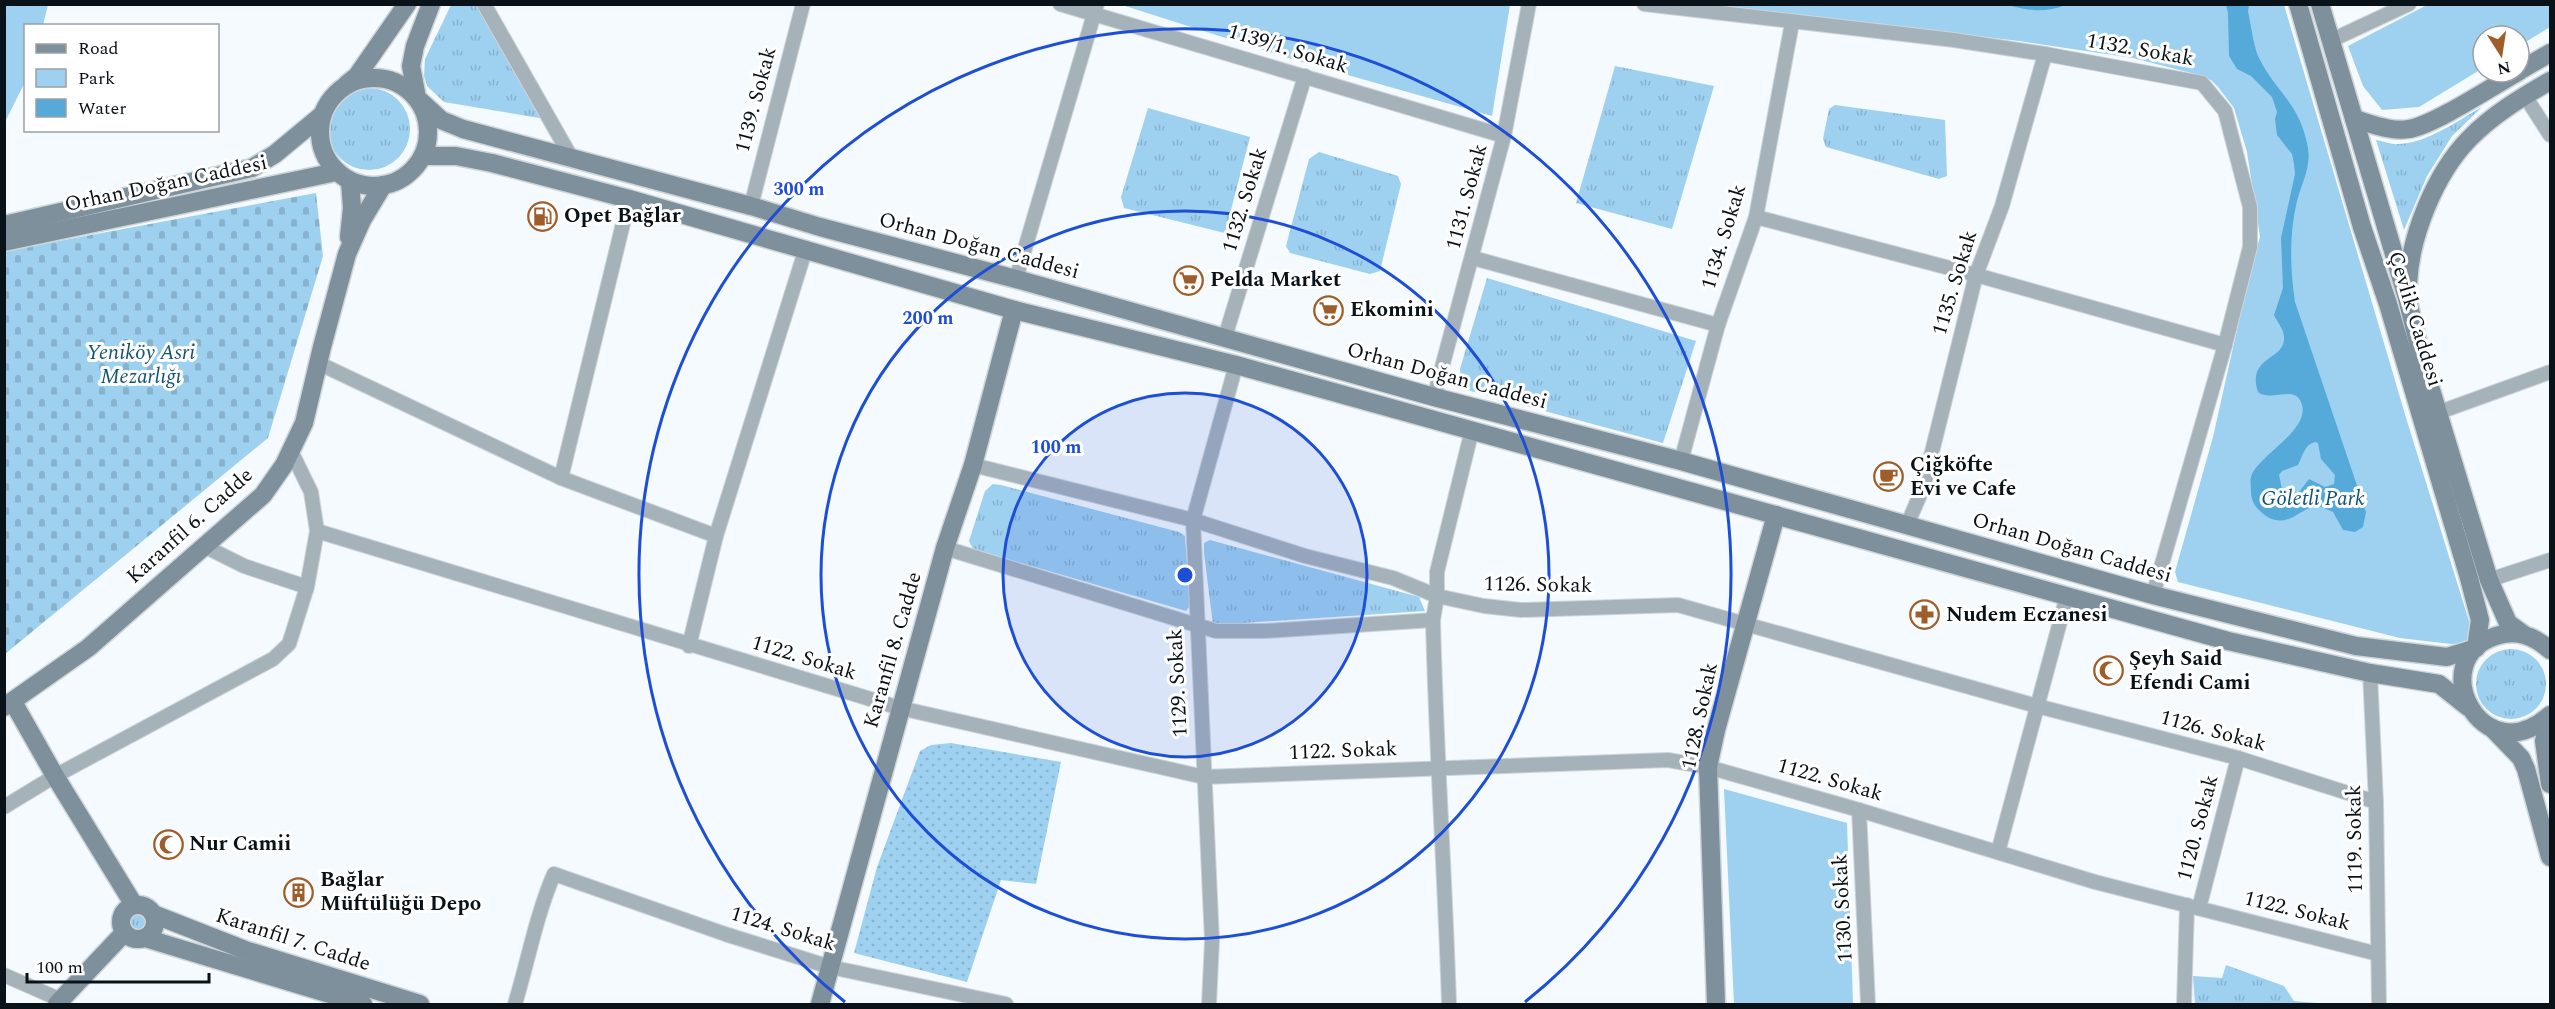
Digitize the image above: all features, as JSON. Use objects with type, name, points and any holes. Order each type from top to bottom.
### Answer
[{"type":"main road","points":[[4,225],[252,168],[275,154],[322,114],[336,93],[357,76],[407,4]]},
{"type":"main road","points":[[322,114],[321,145],[327,159],[343,176],[366,186],[383,185],[399,180],[413,170],[423,156],[428,126],[417,98],[411,66],[415,46],[431,4]]},
{"type":"main road","name":"Çevlik Caddesi","points":[[2298,4],[2362,227],[2388,304],[2469,578],[2480,620],[2476,648]]},
{"type":"main road","name":"Çevlik Caddesi","points":[[2320,4],[2407,298],[2438,413],[2489,580],[2508,623],[2523,634],[2538,640],[2550,650]]},
{"type":"main road","points":[[2531,64],[2550,53]]},
{"type":"main road","points":[[347,85],[361,79],[376,78],[392,81],[417,98]]},
{"type":"main road","points":[[2407,298],[2409,261],[2418,228],[2445,171],[2468,140],[2497,115],[2550,81]]},
{"type":"main road","points":[[2354,119],[2392,129],[2411,129],[2496,84]]},
{"type":"main road","name":"Orhan Doğan Caddesi","points":[[417,98],[441,120],[463,129],[1016,279],[1434,397],[1681,461],[2153,595],[2366,648],[2447,657],[2476,648],[2489,638],[2506,633],[2523,634]]},
{"type":"main road","points":[[423,156],[456,156],[492,163],[629,199],[806,248],[1014,310],[1236,365],[2228,641],[2370,673],[2439,684],[2468,707],[2478,720],[2492,728],[2507,732],[2523,732],[2539,725],[2550,716]]},
{"type":"main road","points":[[343,176],[352,208],[347,254]]},
{"type":"main road","name":"Orhan Doğan Caddesi","points":[[4,242],[343,176]]},
{"type":"main road","points":[[347,254],[362,220],[383,185]]},
{"type":"main road","name":"Karanfil 6. Cadde","points":[[9,704],[88,648],[263,495],[284,465],[304,423],[347,254]]},
{"type":"main road","name":"Karanfil 8. Cadde","points":[[820,1005],[900,708],[945,548],[973,465],[1014,310]]},
{"type":"main road","name":"1128. Sokak","points":[[1716,1005],[1708,767],[1776,514]]},
{"type":"main road","points":[[2468,707],[2463,692],[2462,676],[2467,661],[2476,648]]},
{"type":"main road","points":[[9,704],[134,905]]},
{"type":"main road","points":[[2550,716],[2544,741],[2550,783]]},
{"type":"main road","points":[[2492,728],[2521,758],[2526,769],[2550,857]]},
{"type":"main road","points":[[145,906],[153,914],[155,925],[150,935],[134,939],[124,933],[120,922],[121,916],[129,907],[145,906]]},
{"type":"main road","name":"Karanfil 7. Cadde","points":[[153,914],[245,950],[420,1005]]},
{"type":"main road","points":[[59,1002],[124,933]]},
{"type":"main road","name":"Karanfil 7. Cadde","points":[[145,938],[363,1005]]},
{"type":"street","points":[[484,4],[571,158]]},
{"type":"street","name":"1139. Sokak","points":[[751,206],[803,4]]},
{"type":"street","name":"1139/1. Sokak","points":[[1060,4],[1096,9],[1305,76],[1504,136]]},
{"type":"street","name":"1131. Sokak","points":[[1434,397],[1504,136],[1529,4]]},
{"type":"street","name":"1132. Sokak","points":[[1644,4],[1792,23],[1954,40],[2202,83],[2225,111],[2250,207],[2250,248],[2153,595]]},
{"type":"street","points":[[2332,40],[2409,4]]},
{"type":"street","points":[[1016,279],[1096,9]]},
{"type":"street","name":"1134. Sokak","points":[[1681,461],[1718,325],[1756,217],[1792,23]]},
{"type":"street","name":"1135. Sokak","points":[[1907,525],[1923,488],[1976,275],[2002,206],[2045,54]]},
{"type":"street","name":"1132. Sokak","points":[[1226,337],[1305,76]]},
{"type":"street","points":[[2525,96],[2550,135]]},
{"type":"street","points":[[561,478],[629,199]]},
{"type":"street","points":[[1756,217],[1976,275],[2224,345]]},
{"type":"street","points":[[689,646],[716,536],[806,248]]},
{"type":"street","points":[[1473,258],[1718,325]]},
{"type":"street","points":[[318,363],[561,478],[716,536]]},
{"type":"street","name":"1129. Sokak","points":[[1209,1005],[1212,941],[1193,520],[1236,365]]},
{"type":"street","points":[[2438,413],[2550,372]]},
{"type":"street","points":[[1449,1005],[1446,894],[1437,769],[1433,620],[1437,596],[1437,572],[1472,430]]},
{"type":"street","points":[[4,807],[55,776],[273,658],[289,644],[308,587],[317,531],[311,492],[291,451]]},
{"type":"street","name":"1126. Sokak","points":[[973,465],[1193,520],[1305,555],[1393,578],[1437,596],[1484,606],[1521,610],[1678,605],[2037,705],[2238,758],[2376,802]]},
{"type":"street","name":"1122. Sokak","points":[[317,531],[689,646],[900,708],[1204,777],[1668,760],[1708,767],[1859,810],[2095,882],[2378,954]]},
{"type":"street","points":[[204,546],[244,566],[308,587]]},
{"type":"street","points":[[945,548],[1216,631],[1266,631],[1433,620]]},
{"type":"street","points":[[2489,580],[2550,560]]},
{"type":"street","points":[[1998,852],[2067,596]]},
{"type":"street","name":"1119. Sokak","points":[[2370,673],[2376,802],[2379,1005]]},
{"type":"street","name":"1120. Sokak","points":[[2184,1005],[2193,906],[2238,758]]},
{"type":"street","name":"1130. Sokak","points":[[1859,810],[1868,1005]]},
{"type":"street","name":"1124. Sokak","points":[[515,1005],[541,905],[554,873],[725,934],[830,967],[1006,1005]]},
{"type":"street","points":[[4,975],[59,1002]]},
{"type":"green space","points":[[5,4],[48,5],[43,24],[24,24],[24,84],[5,122]]},
{"type":"green space","points":[[451,5],[477,5],[545,119],[444,102],[427,86],[424,76],[425,59]]},
{"type":"green space","points":[[1122,5],[1510,5],[1492,116],[1295,60]]},
{"type":"green space","name":"Göletli Park","points":[[1711,5],[2284,5],[2407,421],[2473,634],[2464,643],[2451,644],[2400,638],[2178,582],[2175,572],[2213,437],[2251,267],[2260,237],[2247,152],[2234,108],[2211,80],[2133,58],[2019,41]]},
{"type":"green space","points":[[2427,5],[2550,5],[2550,27],[2531,39],[2531,24],[2471,24],[2471,75],[2419,107],[2382,110],[2363,86],[2348,46]]},
{"type":"green space","points":[[1615,66],[1714,86],[1672,229],[1576,203]]},
{"type":"green space","points":[[361,88],[377,88],[392,95],[403,106],[410,121],[407,145],[398,158],[377,170],[361,170],[346,163],[335,152],[328,137],[328,121],[335,106],[346,95]]},
{"type":"green space","points":[[1835,105],[1945,120],[1947,176],[1939,179],[1826,147],[1823,139],[1829,109]]},
{"type":"green space","points":[[2482,107],[2452,136],[2427,176],[2404,230],[2376,140],[2396,144],[2421,140]]},
{"type":"green space","points":[[1148,108],[1250,137],[1225,233],[1124,208],[1121,197]]},
{"type":"green space","points":[[1319,152],[1398,176],[1401,184],[1380,271],[1370,274],[1290,253],[1286,246],[1309,159]]},
{"type":"green space","name":"Yeniköy Asri Mezarlığı","points":[[316,193],[323,256],[268,438],[5,654],[5,251]]},
{"type":"green space","points":[[1487,278],[1696,341],[1663,443],[1467,390],[1461,382],[1460,369]]},
{"type":"green space","points":[[993,484],[1179,532],[1185,536],[1190,606],[1186,611],[973,549],[969,541],[985,491]]},
{"type":"green space","points":[[1210,540],[1419,597],[1425,611],[1213,625],[1204,553],[1204,543]]},
{"type":"green space","points":[[2504,649],[2518,649],[2531,655],[2540,664],[2546,677],[2544,697],[2536,709],[2518,719],[2504,719],[2491,713],[2482,704],[2476,691],[2476,677],[2482,664],[2491,655]]},
{"type":"green space","points":[[951,743],[1061,762],[1036,884],[1001,880],[967,982],[854,953],[877,867],[920,751],[931,745]]},
{"type":"green space","points":[[1724,789],[1847,823],[1853,1004],[1734,1004]]},
{"type":"green space","points":[[138,913],[146,918],[147,922],[142,930],[138,931],[130,926],[129,922],[134,914]]},
{"type":"green space","points":[[2226,965],[2284,986],[2294,1001],[2328,1004],[2195,1004],[2193,976],[2222,978]]},
{"type":"water","points":[[2008,5],[2065,5],[2037,10]]},
{"type":"water","points":[[2226,5],[2249,5],[2253,40],[2258,56],[2299,119],[2308,148],[2306,175],[2297,201],[2293,226],[2291,264],[2293,289],[2295,302],[2366,512],[2363,527],[2355,532],[2343,530],[2333,512],[2317,505],[2285,520],[2271,519],[2258,509],[2252,497],[2251,479],[2255,469],[2293,431],[2300,421],[2303,410],[2300,400],[2292,394],[2263,395],[2258,392],[2256,380],[2257,371],[2261,365],[2283,344],[2283,331],[2274,315],[2283,288],[2281,238],[2295,174],[2292,154],[2277,135],[2275,119],[2277,112],[2272,97],[2251,76],[2237,69],[2229,56]],"holes":[[[2311,443],[2318,443],[2321,459],[2335,475],[2334,484],[2325,487],[2309,479],[2299,492],[2291,493],[2282,489],[2279,475],[2282,471],[2298,465],[2308,446]]]},
{"type":"place","name":"Opet Bağlar","points":[[543,216]]},
{"type":"place","name":"Pelda Market","points":[[1189,280]]},
{"type":"place","name":"Ekomini","points":[[1329,310]]},
{"type":"place","name":"Çiğköfte Evi ve Cafe","points":[[1889,477]]},
{"type":"place","name":"Nudem Eczanesi","points":[[1925,615]]},
{"type":"place","name":"Şeyh Said Efendi Cami","points":[[2108,671]]},
{"type":"place","name":"Nur Camii","points":[[168,844]]},
{"type":"place","name":"Bağlar Müftülüğü Depo","points":[[299,892]]}]
